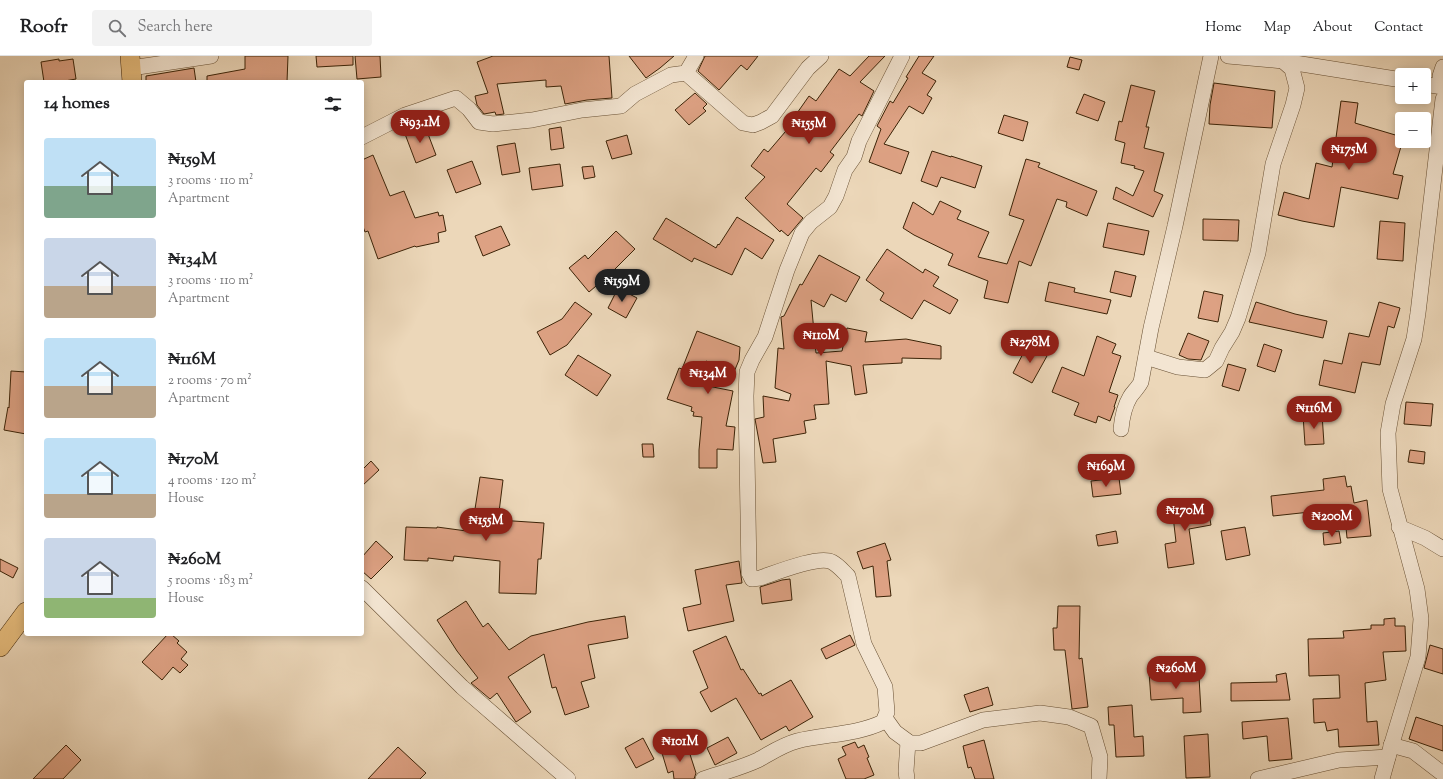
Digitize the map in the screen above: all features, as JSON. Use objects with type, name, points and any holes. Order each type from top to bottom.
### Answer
[{"type":"main road","points":[[0,647],[24,615]]},
{"type":"street","points":[[131,69],[211,56]]},
{"type":"street","points":[[686,73],[696,56]]},
{"type":"street","points":[[364,136],[405,115],[456,98],[469,109],[478,122],[493,124],[532,120],[582,110],[621,106],[635,94],[671,75],[686,73],[743,123],[753,125],[772,116],[808,68],[821,56]]},
{"type":"street","points":[[703,779],[757,760],[780,747],[797,741],[845,734],[874,727],[883,722],[887,712],[885,687],[864,644],[848,576],[833,562],[825,560],[814,561],[760,578],[752,579],[749,573],[746,396],[747,372],[765,337],[787,270],[802,233],[811,222],[830,207],[836,196],[845,170],[854,157],[859,141],[902,56]]},
{"type":"street","points":[[1121,429],[1122,415],[1130,396],[1141,382],[1211,56]]},
{"type":"street","points":[[1228,56],[1284,58],[1395,79]]},
{"type":"street","points":[[1146,358],[1178,367],[1205,370],[1216,362],[1222,348],[1232,332],[1258,253],[1273,164],[1293,105],[1297,88],[1292,69],[1284,58]]},
{"type":"street","points":[[1431,85],[1443,86],[1440,76],[1443,67]]},
{"type":"street","points":[[1382,779],[1418,657],[1421,619],[1417,589],[1399,527],[1390,489],[1388,433],[1393,404],[1415,332],[1443,99]]},
{"type":"street","points":[[1399,527],[1425,538],[1443,549]]},
{"type":"street","points":[[364,590],[462,687],[568,779]]},
{"type":"street","points":[[885,718],[895,732],[908,742],[921,743],[983,720],[1040,713],[1069,717],[1091,726],[1100,757],[1099,779]]},
{"type":"street","points":[[907,779],[906,771],[908,742]]},
{"type":"street","points":[[1258,779],[1339,760],[1390,751],[1413,751],[1443,774]]},
{"type":"building","points":[[245,56],[288,56],[287,80],[207,80],[207,76],[245,69]]},
{"type":"building","points":[[316,56],[353,56],[353,65],[317,67]]},
{"type":"building","points":[[355,56],[380,56],[381,77],[357,79]]},
{"type":"building","points":[[493,56],[609,56],[612,98],[565,104],[561,86],[546,87],[546,80],[497,84],[504,114],[496,115],[495,112],[484,114],[477,105],[475,96],[488,93],[477,62]]},
{"type":"building","points":[[629,56],[674,56],[646,78]]},
{"type":"building","points":[[705,56],[758,56],[747,70],[741,65],[719,90],[698,71]]},
{"type":"building","points":[[869,56],[885,56],[860,82],[874,91],[862,116],[859,114],[830,152],[834,155],[821,172],[816,168],[787,204],[803,218],[788,236],[781,230],[780,232],[745,198],[765,177],[751,166],[764,149],[768,152],[797,118],[795,116],[809,96],[816,101],[839,69],[850,76]]},
{"type":"building","points":[[919,56],[934,56],[922,73],[936,81],[927,95],[932,98],[923,114],[909,106],[884,144],[909,152],[901,174],[869,162],[881,129],[877,126],[890,101],[893,103],[908,78],[906,77]]},
{"type":"building","points":[[1070,57],[1082,60],[1079,70],[1067,67]]},
{"type":"building","points":[[59,59],[59,61],[73,59],[76,79],[44,80],[41,62]]},
{"type":"building","points":[[194,68],[196,80],[146,80],[146,76]]},
{"type":"building","points":[[1214,83],[1275,91],[1272,128],[1209,124],[1210,105]]},
{"type":"building","points":[[1131,85],[1155,91],[1146,127],[1149,127],[1144,148],[1164,153],[1154,191],[1163,195],[1153,217],[1113,199],[1116,187],[1133,196],[1144,171],[1134,168],[1135,166],[1121,163],[1125,143],[1115,140],[1119,121],[1122,122]]},
{"type":"building","points":[[695,93],[707,104],[703,108],[706,111],[689,125],[675,110]]},
{"type":"building","points":[[1084,94],[1105,102],[1098,121],[1076,113]]},
{"type":"building","points":[[1341,101],[1358,103],[1355,123],[1395,135],[1395,148],[1401,148],[1393,174],[1403,176],[1398,199],[1341,187],[1334,227],[1278,215],[1284,192],[1309,199],[1316,163],[1332,167]]},
{"type":"building","points":[[1004,115],[1028,122],[1023,141],[998,133]]},
{"type":"building","points":[[425,126],[436,155],[416,163],[405,134]]},
{"type":"building","points":[[561,127],[564,148],[551,150],[549,129]]},
{"type":"building","points":[[627,135],[632,154],[612,159],[606,141]]},
{"type":"building","points":[[515,143],[520,172],[502,175],[497,146]]},
{"type":"building","points":[[932,151],[982,166],[975,188],[941,177],[937,187],[921,181]]},
{"type":"building","points":[[373,155],[390,196],[404,191],[415,218],[438,212],[439,216],[443,215],[446,231],[438,233],[439,242],[415,246],[378,259],[368,231],[365,232],[364,229],[364,159]]},
{"type":"building","points":[[1026,159],[1040,163],[1038,167],[1097,191],[1087,216],[1066,207],[1067,202],[1057,199],[1031,266],[1019,261],[1008,303],[984,298],[988,281],[948,265],[953,254],[903,228],[913,202],[933,215],[940,201],[961,211],[957,219],[989,232],[978,257],[1007,264],[1024,220],[1009,215]]},
{"type":"building","points":[[472,161],[481,184],[456,193],[447,170]]},
{"type":"building","points":[[560,164],[563,186],[532,190],[529,168]]},
{"type":"building","points":[[593,166],[595,177],[584,179],[582,167]]},
{"type":"building","points":[[737,217],[774,240],[762,259],[745,248],[732,275],[694,258],[692,262],[653,239],[666,218],[716,248]]},
{"type":"building","points":[[1203,219],[1239,220],[1238,241],[1203,240]]},
{"type":"building","points":[[1380,221],[1405,223],[1403,261],[1377,259]]},
{"type":"building","points":[[1108,223],[1149,231],[1144,255],[1103,247]]},
{"type":"building","points":[[501,226],[510,245],[483,256],[475,236]]},
{"type":"building","points":[[616,231],[635,249],[609,275],[589,292],[569,268],[585,255],[588,259]]},
{"type":"building","points":[[887,249],[923,273],[925,269],[939,277],[933,286],[958,300],[950,314],[924,300],[912,319],[880,300],[884,293],[866,280]]},
{"type":"building","points":[[819,255],[860,277],[846,302],[831,294],[824,307],[811,300],[816,353],[842,351],[847,328],[867,332],[865,342],[906,339],[941,346],[941,359],[902,358],[902,363],[863,365],[867,393],[855,395],[851,366],[826,361],[829,404],[814,405],[816,419],[804,421],[806,433],[773,439],[776,462],[763,463],[755,419],[764,417],[763,396],[789,401],[791,394],[775,388],[778,348],[784,349],[781,317],[784,316],[800,284],[802,285]]},
{"type":"building","points":[[1115,271],[1136,276],[1131,297],[1110,292]]},
{"type":"building","points":[[1049,282],[1075,288],[1074,292],[1111,300],[1107,314],[1045,301]]},
{"type":"building","points":[[618,288],[637,298],[626,318],[608,308]]},
{"type":"building","points":[[1204,291],[1223,295],[1218,322],[1198,318]]},
{"type":"building","points":[[575,302],[592,314],[567,345],[550,355],[537,332],[562,319]]},
{"type":"building","points":[[1256,302],[1295,314],[1327,321],[1323,338],[1249,322]]},
{"type":"building","points":[[1379,302],[1400,308],[1394,328],[1388,326],[1380,365],[1362,362],[1355,393],[1319,385],[1324,360],[1342,364],[1349,333],[1369,337]]},
{"type":"building","points":[[697,331],[740,347],[739,360],[734,372],[706,361],[698,384],[733,391],[726,426],[735,427],[733,450],[717,449],[717,468],[699,468],[702,417],[693,416],[694,412],[691,411],[692,407],[667,399],[679,368],[682,369]]},
{"type":"building","points":[[1188,333],[1209,341],[1201,360],[1188,359],[1179,355]]},
{"type":"building","points":[[1097,336],[1116,344],[1112,353],[1121,356],[1109,392],[1118,395],[1110,421],[1098,416],[1096,423],[1074,415],[1079,403],[1052,392],[1062,367],[1084,376]]},
{"type":"building","points":[[1264,344],[1282,350],[1275,372],[1257,366]]},
{"type":"building","points":[[1027,346],[1047,356],[1032,383],[1013,373]]},
{"type":"building","points":[[578,355],[611,375],[597,396],[565,375]]},
{"type":"building","points":[[1228,364],[1246,369],[1239,391],[1222,386]]},
{"type":"building","points":[[11,371],[24,372],[24,434],[4,430],[8,407],[9,408]]},
{"type":"building","points":[[1406,402],[1433,404],[1431,426],[1404,424]]},
{"type":"building","points":[[1322,414],[1324,444],[1305,445],[1303,415]]},
{"type":"building","points":[[642,444],[653,444],[654,457],[643,457]]},
{"type":"building","points":[[1410,450],[1425,452],[1424,464],[1408,462]]},
{"type":"building","points":[[371,461],[379,470],[364,484],[364,468]]},
{"type":"building","points":[[1345,476],[1347,487],[1351,486],[1354,503],[1367,500],[1371,536],[1347,538],[1344,506],[1273,516],[1271,496],[1324,490],[1323,479]]},
{"type":"building","points":[[480,477],[503,480],[498,520],[544,523],[541,559],[538,559],[536,594],[499,593],[500,561],[454,556],[453,561],[428,558],[428,561],[404,560],[406,527],[437,527],[474,532],[477,509],[475,509]]},
{"type":"building","points":[[1119,478],[1121,494],[1093,497],[1091,481]]},
{"type":"building","points":[[1207,502],[1211,525],[1189,529],[1194,564],[1168,568],[1165,544],[1176,542],[1173,516],[1170,516],[1169,504],[1180,503],[1181,507]]},
{"type":"building","points":[[1245,527],[1250,555],[1226,560],[1221,531]]},
{"type":"building","points":[[1116,531],[1118,543],[1098,546],[1096,535]]},
{"type":"building","points":[[1339,531],[1341,543],[1324,545],[1323,533]]},
{"type":"building","points":[[376,541],[393,557],[371,579],[364,573],[364,555]]},
{"type":"building","points":[[885,543],[891,560],[887,561],[891,596],[876,597],[873,566],[863,569],[857,552]]},
{"type":"building","points":[[0,559],[18,568],[13,578],[0,571]]},
{"type":"building","points":[[739,561],[742,583],[726,585],[734,621],[688,631],[683,608],[701,604],[695,570]]},
{"type":"building","points":[[790,579],[792,600],[762,604],[760,587]]},
{"type":"building","points":[[466,601],[483,627],[488,623],[509,650],[531,636],[588,622],[625,616],[628,638],[588,645],[595,678],[581,682],[589,707],[565,715],[556,687],[552,688],[544,654],[508,677],[531,712],[516,722],[497,693],[490,699],[471,683],[478,678],[457,651],[437,620]]},
{"type":"building","points":[[1058,606],[1080,606],[1079,659],[1082,658],[1088,707],[1072,709],[1065,650],[1054,650],[1053,628],[1057,628]]},
{"type":"building","points":[[1395,618],[1395,626],[1405,626],[1406,651],[1383,652],[1386,680],[1365,683],[1367,722],[1377,721],[1379,745],[1339,747],[1338,729],[1327,731],[1325,722],[1314,723],[1313,699],[1340,698],[1339,675],[1309,676],[1308,639],[1344,638],[1343,631],[1371,629],[1371,625],[1384,625],[1384,619]]},
{"type":"building","points":[[850,635],[855,645],[826,659],[821,649]]},
{"type":"building","points":[[166,636],[173,636],[179,641],[177,643],[187,652],[181,659],[188,665],[180,673],[173,667],[162,680],[142,662]]},
{"type":"building","points":[[726,636],[741,670],[743,669],[759,694],[761,693],[762,696],[791,680],[813,717],[789,731],[786,726],[761,740],[736,698],[711,712],[700,692],[708,688],[693,651]]},
{"type":"building","points":[[1430,645],[1443,649],[1443,674],[1424,668]]},
{"type":"building","points":[[1175,670],[1176,679],[1199,677],[1201,712],[1183,713],[1183,698],[1151,700],[1149,672]]},
{"type":"building","points":[[1286,673],[1290,700],[1231,701],[1231,683],[1277,682],[1276,675]]},
{"type":"building","points":[[988,687],[993,705],[970,712],[964,695]]},
{"type":"building","points":[[1132,705],[1134,737],[1143,736],[1144,756],[1116,757],[1114,725],[1109,725],[1108,707]]},
{"type":"building","points":[[1416,717],[1443,726],[1443,751],[1409,739]]},
{"type":"building","points":[[1288,718],[1292,759],[1269,761],[1267,736],[1243,739],[1242,722]]},
{"type":"building","points":[[1208,734],[1210,777],[1186,778],[1184,736]]},
{"type":"building","points":[[728,737],[737,753],[715,765],[707,748]]},
{"type":"building","points":[[643,738],[654,759],[636,768],[625,748]]},
{"type":"building","points":[[984,740],[994,779],[975,779],[971,767],[968,768],[963,746]]},
{"type":"building","points":[[855,742],[858,748],[864,745],[869,757],[867,758],[874,775],[864,779],[846,779],[838,759],[846,755],[842,747]]},
{"type":"building","points":[[66,745],[81,760],[63,779],[33,779]]},
{"type":"building","points":[[687,745],[696,773],[694,779],[674,779],[673,771],[668,773],[662,753]]},
{"type":"building","points":[[398,747],[426,773],[420,779],[368,779]]}]
